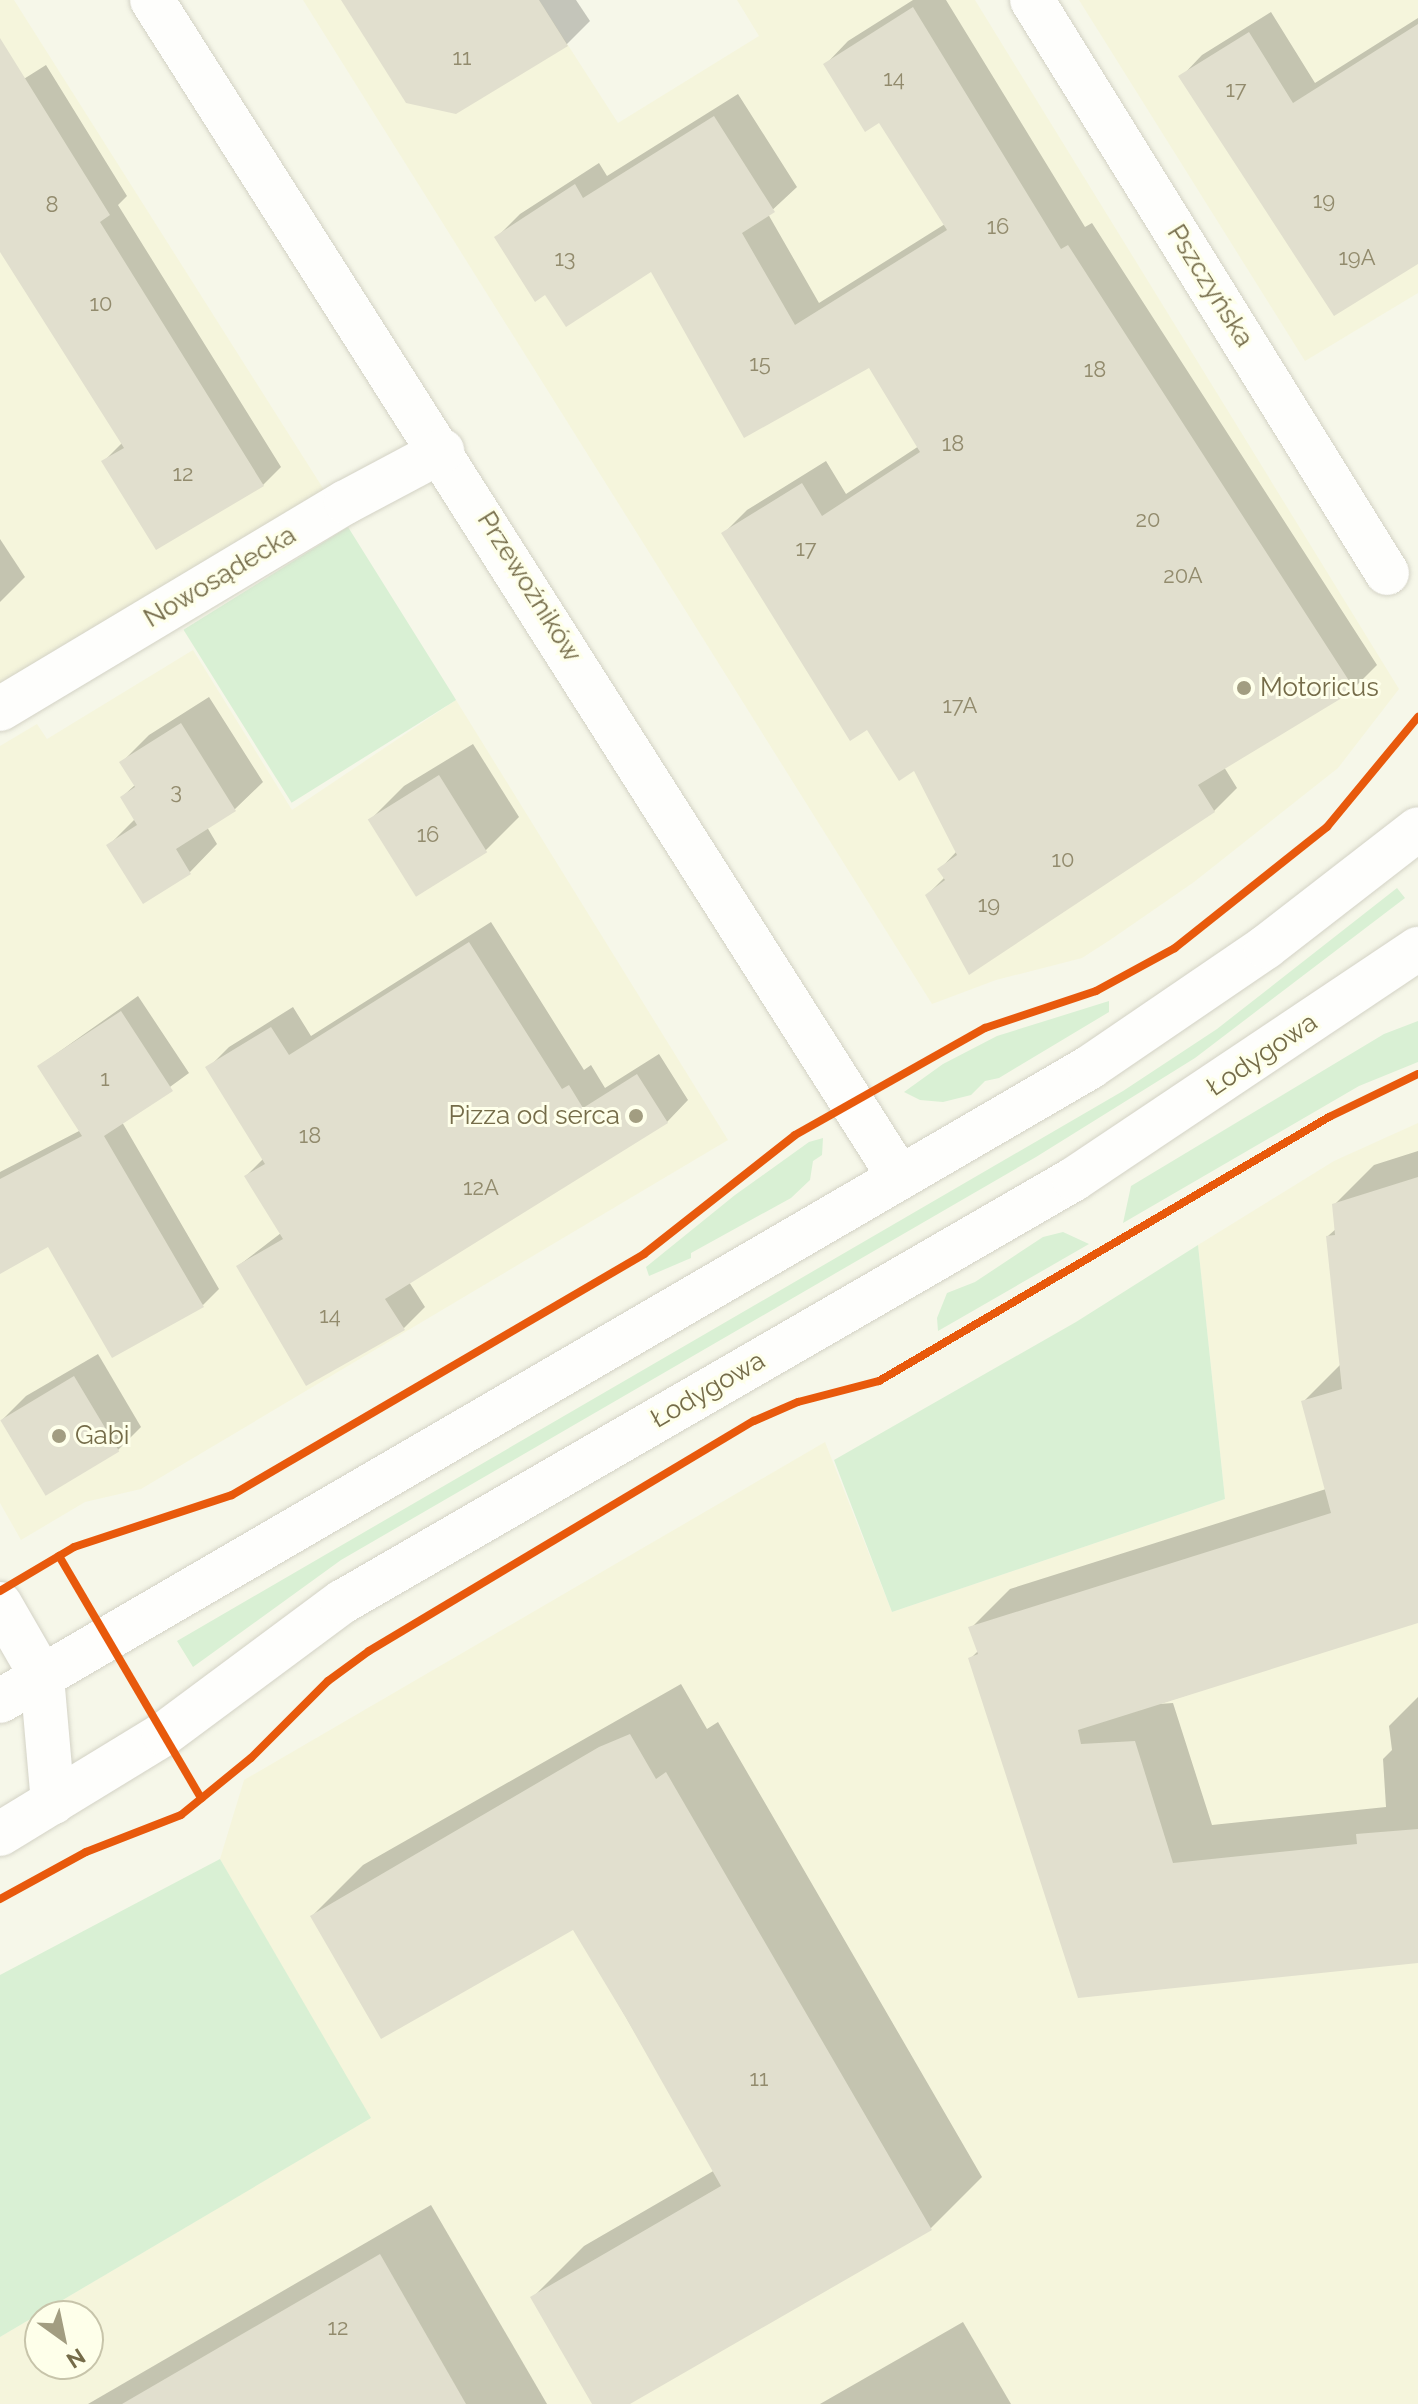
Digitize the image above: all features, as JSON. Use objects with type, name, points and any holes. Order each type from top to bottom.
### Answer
[{"type":"main road","name":"Pszczyńska","points":[[1032,0],[1387,573]]},
{"type":"main road","name":"Przewoźników","points":[[165,4],[442,451],[900,1178]]},
{"type":"main road","name":"Nowosądecka","points":[[0,709],[346,502],[442,451]]},
{"type":"main road","points":[[0,1701],[900,1178],[1158,1024],[1418,829]]},
{"type":"main road","name":"Łodygowa","points":[[0,1834],[164,1734],[342,1602],[1074,1179],[1418,949]]},
{"type":"main road","points":[[0,1604],[42,1677],[53,1803]]},
{"type":"shaded area","points":[[0,0],[14,0],[326,493],[0,687]]},
{"type":"shaded area","points":[[303,0],[539,0],[618,123],[759,36],[737,0],[975,0],[1399,689],[1338,768],[1194,882],[1110,940],[1082,958],[996,980],[932,1004]]},
{"type":"shaded area","points":[[1079,0],[1418,0],[1418,293],[1305,361]]},
{"type":"shaded area","points":[[348,527],[456,700],[292,803],[183,630]]},
{"type":"shaded area","points":[[193,650],[292,810],[456,700],[728,1140],[141,1489],[85,1502],[21,1540],[0,1503],[0,746],[37,724],[47,739]]},
{"type":"shaded area","points":[[1397,888],[1405,898],[1195,1058],[1036,1157],[341,1560],[193,1667],[177,1641],[1123,1091],[1217,1029]]},
{"type":"shaded area","points":[[1109,1001],[1109,1012],[999,1078],[985,1081],[971,1095],[943,1102],[920,1100],[904,1092],[943,1064],[997,1036]]},
{"type":"shaded area","points":[[1418,1021],[1418,1062],[1359,1086],[1123,1223],[1131,1186],[1384,1034]]},
{"type":"shaded area","points":[[1418,1123],[1418,2404],[0,2404],[0,2337],[24,2323],[24,2380],[104,2380],[104,2300],[63,2300],[370,2118],[220,1859],[244,1780],[825,1442],[892,1612],[1225,1499],[1198,1245],[1334,1161]]},
{"type":"shaded area","points":[[823,1138],[822,1155],[813,1161],[810,1180],[791,1198],[691,1253],[691,1258],[649,1276],[646,1267],[735,1195],[809,1142]]},
{"type":"shaded area","points":[[1063,1232],[1089,1244],[938,1331],[937,1318],[947,1293],[975,1282],[1043,1237]]},
{"type":"shaded area","points":[[1198,1245],[1225,1499],[892,1612],[834,1460],[1076,1322]]},
{"type":"shaded area","points":[[220,1859],[371,2118],[63,2300],[24,2300],[24,2323],[0,2337],[0,1975]]},
{"type":"building","points":[[341,0],[539,0],[568,46],[456,114],[406,103]]},
{"type":"building","points":[[913,7],[1061,249],[1068,245],[1355,690],[1198,785],[1215,812],[969,975],[925,895],[945,880],[937,869],[957,855],[914,771],[899,781],[867,730],[850,741],[721,533],[802,483],[822,516],[920,452],[869,368],[744,438],[651,272],[566,327],[545,295],[535,302],[494,237],[575,184],[583,198],[714,116],[775,212],[742,233],[795,325],[947,230],[879,123],[865,132],[823,64]]},
{"type":"building","points":[[1418,24],[1418,264],[1334,316],[1178,76],[1249,32],[1293,103]]},
{"type":"building","points":[[0,38],[110,215],[100,222],[264,486],[156,550],[101,461],[124,448],[0,252]]},
{"type":"building","points":[[181,723],[236,811],[176,849],[191,874],[143,904],[106,845],[137,825],[120,797],[135,787],[119,762]]},
{"type":"building","points":[[439,775],[487,852],[416,897],[368,820]]},
{"type":"building","points":[[469,942],[562,1089],[569,1085],[583,1108],[637,1074],[668,1123],[385,1299],[405,1330],[306,1386],[236,1266],[283,1239],[244,1176],[265,1164],[205,1067],[271,1027],[289,1055]]},
{"type":"building","points":[[121,1011],[173,1091],[104,1136],[204,1307],[112,1358],[48,1247],[0,1274],[0,1179],[82,1136],[37,1066]]},
{"type":"building","points":[[1418,1177],[1418,1623],[1078,1730],[1081,1744],[1135,1741],[1173,1863],[1357,1844],[1356,1834],[1418,1829],[1418,1963],[1078,1998],[968,1658],[978,1654],[968,1627],[1331,1513],[1301,1401],[1342,1389],[1326,1236],[1335,1235],[1332,1204]]},
{"type":"building","name":"Gabi","points":[[74,1376],[119,1451],[46,1496],[0,1420]]},
{"type":"building","points":[[630,1734],[656,1779],[666,1772],[932,2230],[630,2404],[592,2404],[530,2297],[721,2186],[626,2018],[573,1930],[381,2039],[310,1916],[599,1747]]},
{"type":"building","points":[[380,2254],[466,2404],[122,2404]]},
{"type":"cycle path","points":[[0,1591],[74,1547],[232,1495],[644,1254],[795,1135],[985,1028],[1096,991],[1175,948],[1327,827],[1418,717]]},
{"type":"cycle path","points":[[0,1899],[86,1852],[181,1815],[251,1758],[328,1681],[369,1651],[754,1421],[798,1402],[879,1381],[1329,1117],[1418,1074]]},
{"type":"cycle path","points":[[59,1556],[201,1798]]},
{"type":"place","name":"Motoricus","points":[[1244,688]]},
{"type":"place","name":"Pizza od serca","points":[[636,1116]]},
{"type":"place","name":"Gabi","points":[[59,1436]]}]
